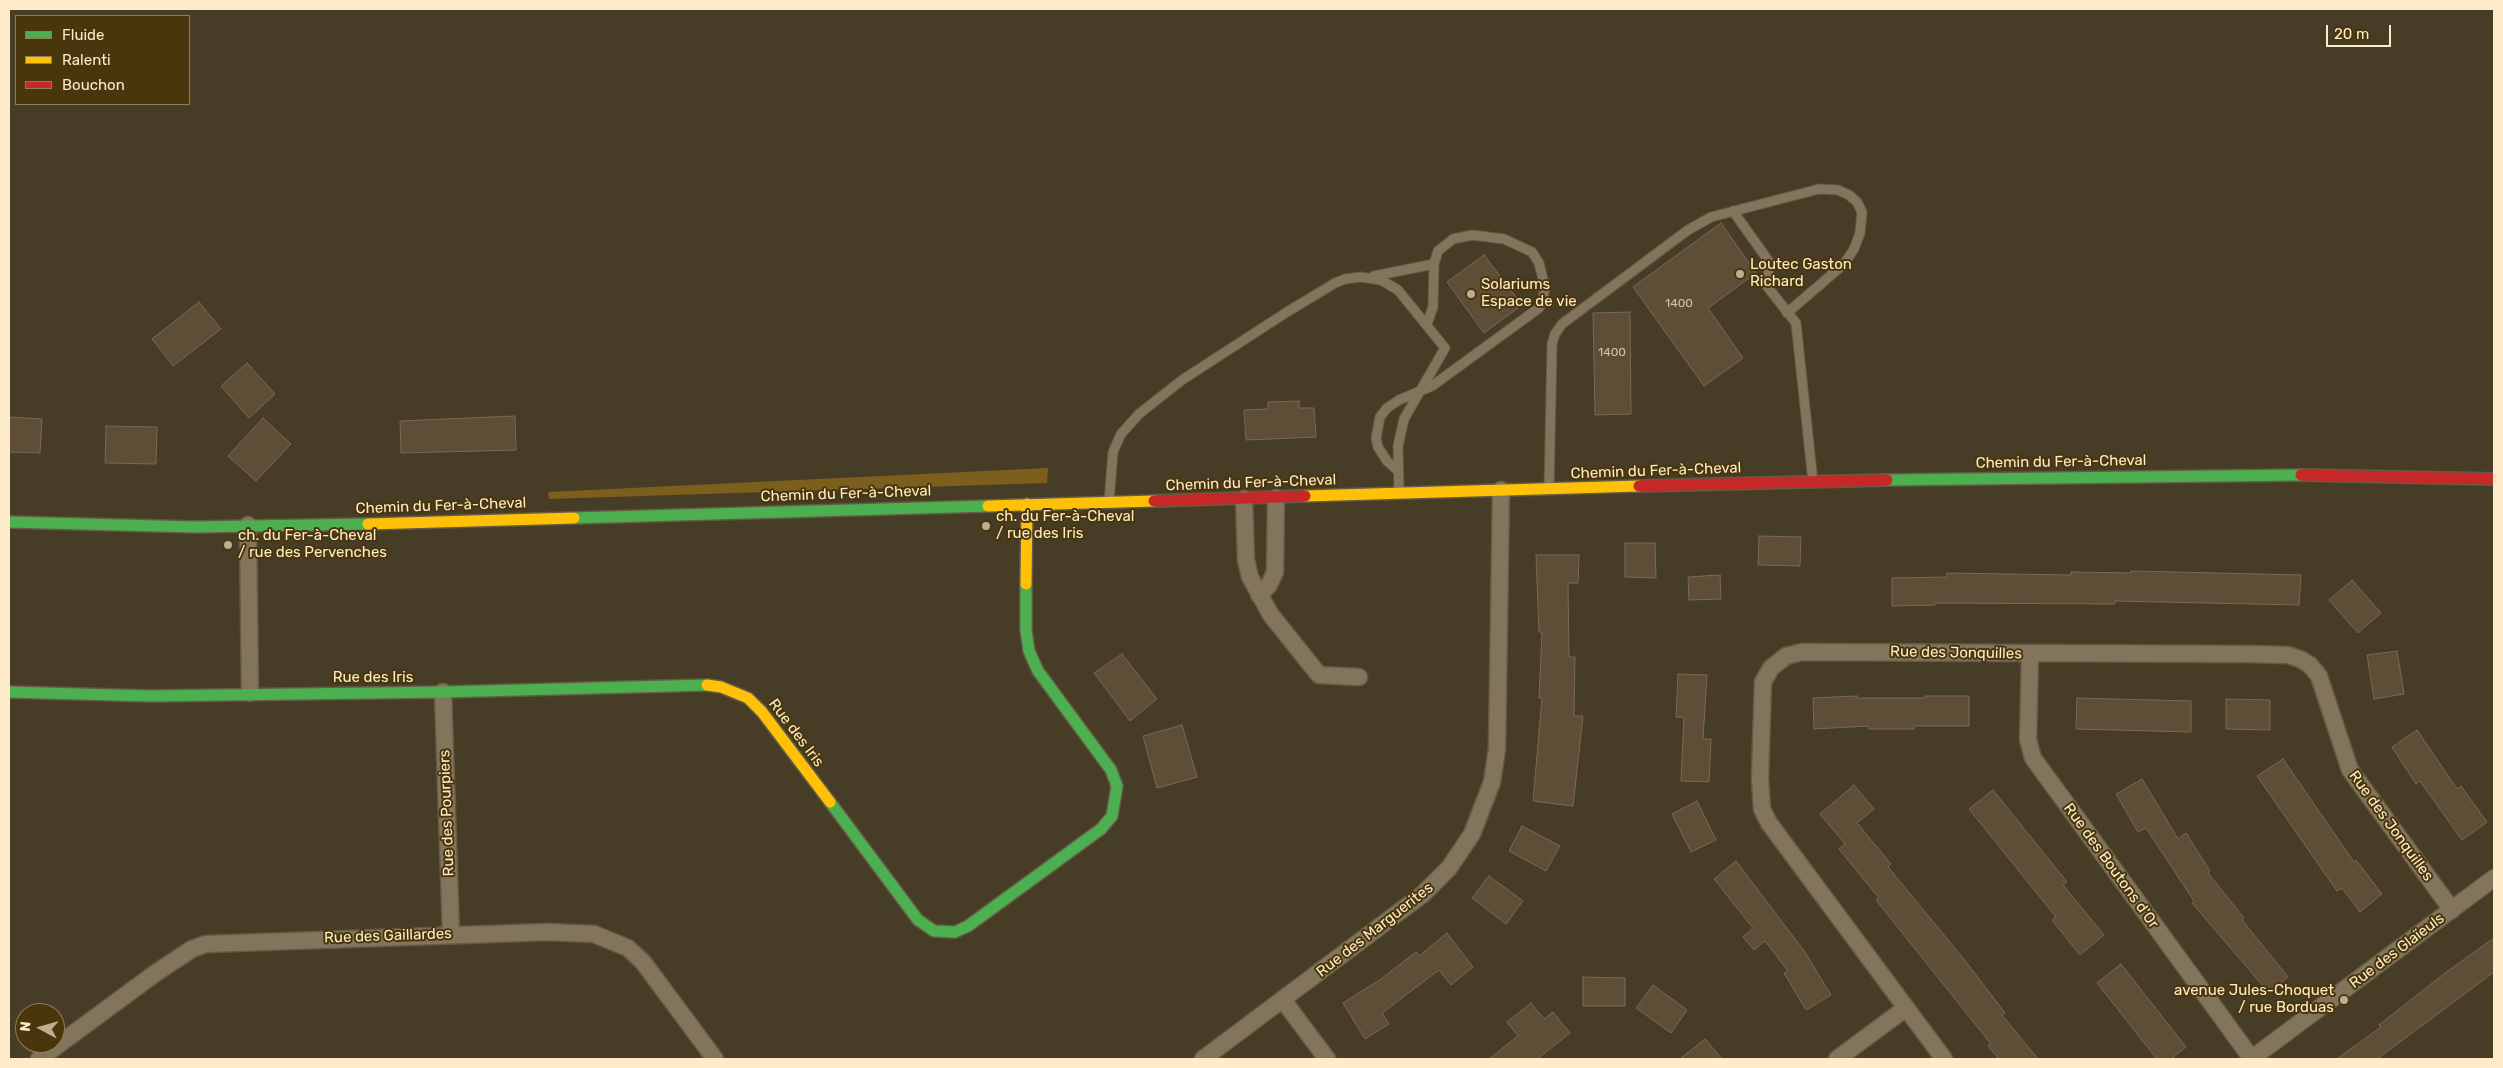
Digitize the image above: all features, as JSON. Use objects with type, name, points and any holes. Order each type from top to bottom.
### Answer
[{"type":"street","name":"Chemin du Fer-à-Cheval","points":[[9,522],[161,526],[418,523],[1814,482],[2318,475],[2494,479]]},
{"type":"street","name":"Rue des Marguerites","points":[[1203,1059],[1433,885],[1464,846],[1480,817],[1492,782],[1496,749],[1501,490]]},
{"type":"street","points":[[1259,595],[1269,585],[1275,572],[1276,498]]},
{"type":"street","points":[[1244,499],[1246,560],[1250,577],[1272,617],[1316,674],[1323,676],[1359,676]]},
{"type":"street","name":"Rue des Iris","points":[[9,692],[150,696],[443,692],[712,685],[739,693],[754,703],[918,920],[934,931],[960,931],[1101,829],[1112,816],[1116,801],[1117,786],[1111,770],[1038,671],[1029,651],[1026,630],[1026,504]]},
{"type":"street","points":[[248,525],[250,694]]},
{"type":"street","name":"Rue des Jonquilles","points":[[1944,1059],[1769,823],[1762,809],[1760,778],[1763,682],[1766,674],[1780,659],[1802,652],[2282,654],[2294,656],[2310,664],[2319,676],[2350,770],[2452,910]]},
{"type":"street","name":"Rue des Boutons d'Or","points":[[2030,654],[2028,740],[2033,758],[2252,1059]]},
{"type":"street","name":"Rue des Pourpiers","points":[[443,692],[451,934]]},
{"type":"street","name":"Rue des Glaïeuls","points":[[2252,1059],[2494,878]]},
{"type":"street","name":"Rue des Gaillardes","points":[[40,1059],[157,972],[199,946],[215,943],[451,934],[578,933],[594,934],[628,948],[643,962],[715,1059]]},
{"type":"street","points":[[1283,1000],[1327,1059]]},
{"type":"street","points":[[1837,1059],[1906,1008]]},
{"type":"lane","points":[[1549,489],[1551,358],[1555,334],[1579,310],[1688,230],[1711,217],[1819,189],[1838,190],[1849,195],[1857,202],[1862,212],[1862,222],[1854,249],[1844,264],[1788,313]]},
{"type":"lane","points":[[1733,211],[1770,263],[1766,285],[1796,323],[1814,482]]},
{"type":"lane","points":[[1398,471],[1382,454],[1376,438],[1380,417],[1387,408],[1399,400],[1419,393],[1539,308],[1545,287],[1539,263],[1532,252],[1504,239],[1472,235],[1453,239],[1438,251],[1434,264],[1433,307],[1427,324]]},
{"type":"lane","points":[[1109,502],[1113,452],[1121,434],[1139,414],[1182,380],[1335,283],[1353,277],[1372,277],[1434,264]]},
{"type":"lane","points":[[1372,277],[1398,290],[1445,348],[1408,410],[1400,432],[1398,494]]},
{"type":"shaded area","points":[[1048,468],[1047,483],[549,499],[548,492]]},
{"type":"building","points":[[1721,223],[1756,273],[1708,308],[1743,358],[1704,386],[1633,287]]},
{"type":"building","points":[[1484,255],[1522,305],[1484,333],[1447,282]]},
{"type":"building","points":[[199,302],[221,329],[173,366],[152,339]]},
{"type":"building","points":[[1630,312],[1631,414],[1595,415],[1593,313]]},
{"type":"building","points":[[247,363],[275,394],[249,418],[221,386]]},
{"type":"building","points":[[1299,401],[1299,408],[1314,408],[1316,437],[1246,440],[1244,410],[1268,409],[1268,402]]},
{"type":"building","points":[[515,416],[516,450],[401,453],[400,421]]},
{"type":"building","points":[[9,417],[42,419],[40,453],[9,452]]},
{"type":"building","points":[[263,418],[291,444],[256,481],[228,456]]},
{"type":"building","points":[[106,426],[157,427],[156,464],[105,463]]},
{"type":"building","points":[[1759,536],[1801,537],[1800,566],[1758,565]]},
{"type":"building","points":[[1625,543],[1655,543],[1656,578],[1625,577]]},
{"type":"building","points":[[1536,555],[1579,555],[1578,583],[1568,583],[1569,657],[1575,657],[1574,716],[1583,716],[1573,806],[1533,801],[1542,698],[1539,698],[1542,632],[1539,632]]},
{"type":"building","points":[[2131,571],[2301,575],[2299,605],[2115,601],[2115,604],[1935,603],[1935,605],[1892,606],[1892,578],[1947,577],[1947,573],[2071,575],[2071,572],[2131,573]]},
{"type":"building","points":[[1720,575],[1721,599],[1689,600],[1688,577]]},
{"type":"building","points":[[2352,580],[2381,613],[2358,633],[2329,600]]},
{"type":"building","points":[[2397,651],[2404,694],[2374,699],[2367,655]]},
{"type":"building","points":[[1122,654],[1157,699],[1130,721],[1094,673]]},
{"type":"building","points":[[1678,674],[1707,675],[1703,739],[1711,739],[1709,782],[1681,781],[1684,717],[1676,717]]},
{"type":"building","points":[[1857,696],[1857,698],[1925,698],[1925,696],[1969,696],[1969,726],[1914,726],[1914,729],[1869,729],[1869,726],[1814,729],[1813,698]]},
{"type":"building","points":[[2077,698],[2191,701],[2191,732],[2076,729]]},
{"type":"building","points":[[2226,699],[2270,700],[2270,730],[2226,729]]},
{"type":"building","points":[[1182,725],[1197,777],[1157,788],[1143,736]]},
{"type":"building","points":[[2417,730],[2457,789],[2461,786],[2487,822],[2462,840],[2420,781],[2416,784],[2392,747]]},
{"type":"building","points":[[2283,759],[2354,862],[2356,860],[2382,894],[2360,912],[2342,888],[2337,891],[2257,776]]},
{"type":"building","points":[[2142,779],[2178,839],[2186,833],[2210,871],[2208,873],[2244,918],[2242,920],[2288,977],[2269,993],[2192,903],[2194,901],[2146,828],[2138,832],[2116,794]]},
{"type":"building","points":[[1854,785],[1874,809],[1857,823],[1891,864],[1888,867],[1967,963],[2005,1013],[2002,1015],[2038,1059],[1999,1059],[1988,1046],[1991,1044],[1876,900],[1879,898],[1839,849],[1845,844],[1820,814]]},
{"type":"building","points":[[1993,790],[2067,882],[2063,885],[2104,935],[2080,955],[2052,920],[2056,917],[1969,809]]},
{"type":"building","points":[[1697,801],[1716,840],[1691,852],[1672,814]]},
{"type":"building","points":[[1522,826],[1560,846],[1546,871],[1509,851]]},
{"type":"building","points":[[1736,861],[1805,952],[1831,995],[1806,1010],[1784,973],[1788,971],[1765,941],[1754,950],[1743,937],[1753,928],[1714,879]]},
{"type":"building","points":[[1489,876],[1523,901],[1506,924],[1472,898]]},
{"type":"building","points":[[1447,933],[1473,967],[1451,985],[1439,970],[1382,1013],[1389,1024],[1365,1039],[1343,1003],[1381,979],[1416,952],[1419,956]]},
{"type":"building","points":[[2494,938],[2494,972],[2377,1059],[2337,1059],[2381,1027],[2379,1025],[2445,973]]},
{"type":"building","points":[[2121,964],[2186,1047],[2171,1059],[2157,1059],[2097,983]]},
{"type":"building","points":[[1583,977],[1625,978],[1625,1006],[1583,1006]]},
{"type":"building","points":[[1653,985],[1687,1010],[1671,1033],[1636,1008]]},
{"type":"building","points":[[1531,1003],[1544,1019],[1553,1012],[1570,1033],[1537,1059],[1489,1059],[1518,1036],[1507,1022]]},
{"type":"building","points":[[1705,1039],[1722,1059],[1680,1059]]},
{"type":"traffic: fast","points":[[1887,480],[2301,475]]},
{"type":"traffic: fast","points":[[574,518],[988,506]]},
{"type":"traffic: fast","points":[[9,522],[195,527],[368,524]]},
{"type":"traffic: fast","points":[[830,802],[918,920],[934,931],[955,932],[968,926],[1101,829],[1112,816],[1117,786],[1111,770],[1038,671],[1029,651],[1026,630],[1026,584]]},
{"type":"traffic: fast","points":[[9,692],[150,696],[443,692],[707,685]]},
{"type":"traffic: slow","points":[[1305,496],[1639,486]]},
{"type":"traffic: slow","points":[[988,506],[1154,501]]},
{"type":"traffic: slow","points":[[1026,584],[1027,504]]},
{"type":"traffic: slow","points":[[368,524],[574,518]]},
{"type":"traffic: slow","points":[[707,685],[721,687],[748,698],[762,712],[830,802]]},
{"type":"traffic: jam","points":[[2301,475],[2494,479]]},
{"type":"traffic: jam","points":[[1639,486],[1887,480]]},
{"type":"traffic: jam","points":[[1154,501],[1305,496]]},
{"type":"place","name":"Loutec Gaston Richard","points":[[1740,274]]},
{"type":"place","name":"Solariums Espace de vie","points":[[1471,294]]},
{"type":"place","name":"ch. du Fer-à-Cheval / rue des Iris","points":[[986,526]]},
{"type":"place","name":"ch. du Fer-à-Cheval / rue des Pervenches","points":[[228,545]]},
{"type":"place","name":"avenue Jules-Choquet / rue Borduas","points":[[2344,1000]]}]
